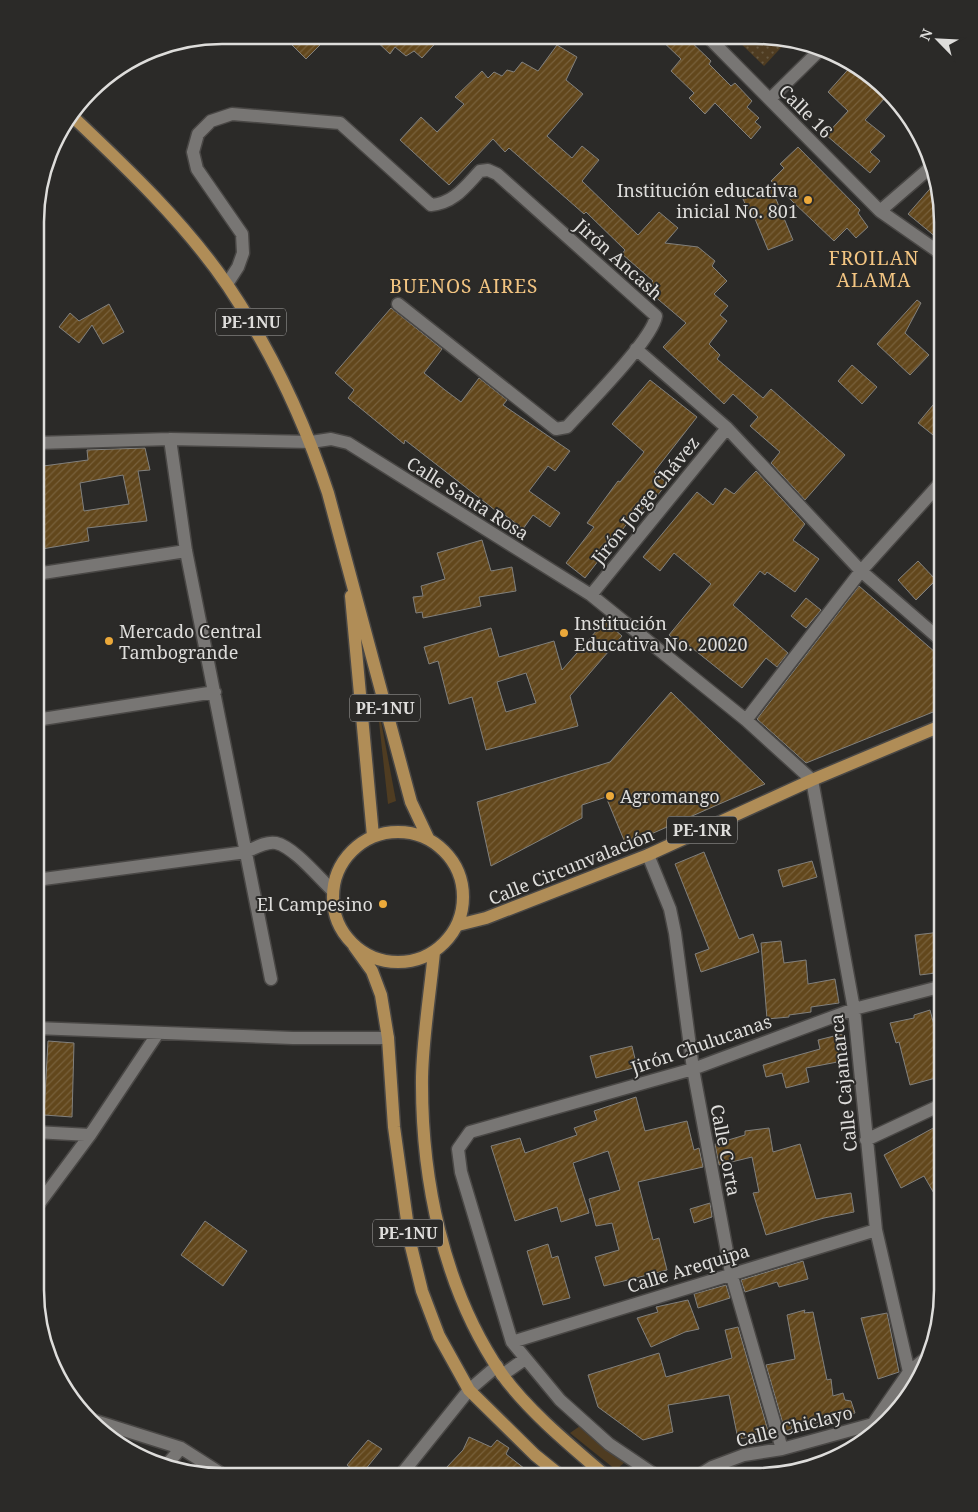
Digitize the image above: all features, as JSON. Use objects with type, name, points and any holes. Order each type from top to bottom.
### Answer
[{"type":"main road","name":"PE-1NU","points":[[76,120],[148,189],[227,284],[268,351],[311,442],[328,493],[411,802],[428,838]]},
{"type":"main road","name":"PE-1NU","points":[[349,576],[373,836]]},
{"type":"main road","name":"Calle Circunvalación","points":[[458,925],[486,918],[648,856],[812,780],[934,729]]},
{"type":"main road","name":"PE-1NU","points":[[354,946],[375,960],[393,963],[414,961],[434,952],[450,938],[458,925],[464,905],[461,878],[456,865],[444,849],[428,838],[410,832],[373,836],[346,857],[338,871],[333,891],[334,912],[339,924],[354,946],[366,960],[376,979],[381,995],[388,1038],[394,1127],[410,1242],[422,1291],[439,1336],[470,1390],[535,1455],[551,1468]]},
{"type":"main road","name":"PE-1NU","points":[[434,952],[422,1075],[422,1119],[427,1165],[441,1236],[455,1284],[500,1370],[550,1428],[597,1468]]},
{"type":"street","name":"Calle 16","points":[[715,44],[880,211],[934,249]]},
{"type":"street","points":[[770,99],[816,54]]},
{"type":"street","name":"Jirón Ancash","points":[[227,284],[238,267],[243,253],[242,234],[197,169],[193,152],[198,134],[211,122],[232,114],[340,123],[431,205],[444,203],[455,197],[480,171],[488,170],[497,174],[656,316],[655,325],[636,349]]},
{"type":"street","points":[[880,211],[927,171]]},
{"type":"street","points":[[398,304],[556,429],[567,427],[636,349],[727,428],[861,571],[934,634]]},
{"type":"street","name":"Jirón Jorge Chávez","points":[[591,595],[727,428]]},
{"type":"street","points":[[170,439],[186,551],[272,979]]},
{"type":"street","name":"Calle Santa Rosa","points":[[44,443],[170,439],[311,442],[331,439],[348,443],[591,595],[746,720],[812,780]]},
{"type":"street","points":[[746,720],[861,571],[934,490]]},
{"type":"street","points":[[44,573],[186,551]]},
{"type":"street","points":[[44,719],[215,692]]},
{"type":"street","name":"Calle Cajamarca","points":[[812,780],[854,1008],[876,1230],[913,1375]]},
{"type":"street","points":[[44,879],[246,852],[265,844],[276,843],[288,848],[333,891]]},
{"type":"street","name":"Calle Corta","points":[[648,856],[670,909],[675,933],[693,1069],[731,1273],[782,1449]]},
{"type":"street","name":"Jirón Chulucanas","points":[[512,1342],[460,1172],[458,1149],[470,1132],[693,1069],[854,1008],[934,988]]},
{"type":"street","points":[[44,1028],[158,1034],[388,1038]]},
{"type":"street","points":[[44,1197],[90,1135],[158,1034]]},
{"type":"street","points":[[866,1140],[934,1108]]},
{"type":"street","points":[[44,1132],[90,1135]]},
{"type":"street","name":"Calle Arequipa","points":[[512,1342],[731,1273],[876,1230]]},
{"type":"street","points":[[512,1342],[560,1400],[609,1444],[645,1468]]},
{"type":"street","points":[[407,1468],[470,1390],[500,1370],[525,1359]]},
{"type":"street","name":"Calle Chiclayo","points":[[709,1468],[744,1456],[782,1449],[873,1424],[909,1381]]},
{"type":"street","points":[[104,1424],[181,1448],[212,1468]]},
{"type":"street","points":[[170,1460],[181,1448]]},
{"type":"shaded area","points":[[741,44],[783,46],[764,66]]},
{"type":"shaded area","points":[[381,721],[396,801],[388,804],[379,722]]},
{"type":"shaded area","points":[[580,1426],[625,1462],[618,1468],[614,1468],[570,1433]]},
{"type":"building","points":[[291,44],[321,44],[306,59]]},
{"type":"building","points":[[379,44],[435,44],[422,58],[414,51],[406,56],[395,47],[390,54]]},
{"type":"building","points":[[665,44],[693,44],[711,61],[709,64],[731,86],[735,83],[752,101],[747,107],[759,118],[755,122],[761,127],[751,139],[715,103],[705,114],[689,98],[694,93],[671,71],[681,59]]},
{"type":"building","points":[[557,45],[577,57],[566,80],[583,94],[547,136],[572,158],[582,146],[599,160],[582,181],[638,235],[659,212],[678,228],[665,243],[698,247],[715,261],[712,266],[727,281],[714,294],[728,306],[720,315],[727,321],[709,344],[720,355],[717,359],[763,398],[771,389],[845,455],[805,500],[771,463],[780,452],[750,426],[758,417],[733,394],[724,404],[663,347],[686,323],[646,289],[653,281],[622,254],[625,250],[586,212],[584,214],[509,148],[505,152],[493,139],[449,185],[400,140],[421,117],[437,132],[464,104],[455,97],[482,71],[488,78],[494,72],[502,76],[507,70],[514,72],[522,62],[538,71]]},
{"type":"building","points":[[848,70],[874,88],[885,99],[865,120],[885,136],[870,152],[880,161],[870,173],[826,135],[848,111],[828,92]]},
{"type":"building","points":[[798,147],[860,210],[858,213],[868,227],[856,238],[847,228],[834,241],[771,181],[784,168],[780,164]]},
{"type":"building","points":[[771,187],[793,240],[768,250],[753,214],[750,215],[743,199]]},
{"type":"building","points":[[931,187],[934,210],[934,236],[908,214]]},
{"type":"building","points":[[917,300],[921,303],[905,333],[929,355],[910,375],[877,344]]},
{"type":"building","points":[[109,304],[124,332],[103,344],[92,325],[79,343],[59,327],[70,313],[79,321]]},
{"type":"building","points":[[391,308],[442,349],[424,373],[445,390],[461,402],[479,378],[507,400],[503,405],[570,451],[555,471],[548,466],[529,491],[560,513],[550,527],[533,515],[523,529],[501,512],[500,514],[405,440],[404,444],[348,398],[354,390],[335,373]]},
{"type":"building","points":[[852,365],[877,387],[862,404],[838,381]]},
{"type":"building","points":[[650,380],[697,417],[654,472],[667,483],[657,496],[654,493],[639,514],[636,512],[585,578],[566,563],[594,527],[587,523],[618,481],[620,482],[644,452],[612,424]]},
{"type":"building","points":[[934,404],[934,436],[918,423]]},
{"type":"building","points":[[145,448],[150,470],[138,471],[147,521],[87,528],[89,541],[44,549],[44,466],[88,460],[87,450]],"holes":[[[123,475],[129,504],[84,511],[80,483]]]},
{"type":"building","points":[[756,471],[805,524],[793,540],[819,559],[795,592],[767,572],[765,575],[760,571],[733,605],[788,653],[777,667],[766,658],[742,688],[687,644],[685,648],[669,635],[711,584],[674,553],[660,571],[643,557],[697,492],[713,505],[725,488],[734,494]]},
{"type":"building","points":[[482,540],[491,571],[512,567],[516,591],[479,597],[481,606],[423,618],[422,612],[416,613],[413,597],[423,596],[421,586],[445,579],[437,553]]},
{"type":"building","points":[[918,561],[934,578],[934,582],[916,600],[898,580]]},
{"type":"building","points":[[859,586],[934,651],[934,712],[806,763],[757,719]]},
{"type":"building","points":[[806,598],[821,610],[806,628],[791,616]]},
{"type":"building","points":[[605,621],[622,636],[570,696],[578,726],[486,750],[472,697],[449,704],[438,661],[429,664],[424,647],[491,628],[499,657],[554,641],[562,670]],"holes":[[[526,673],[536,703],[506,712],[497,682]]]},
{"type":"building","points":[[671,692],[765,784],[626,845],[606,797],[582,805],[582,818],[491,866],[477,802],[610,762]]},
{"type":"building","points":[[704,852],[739,939],[753,934],[759,952],[701,972],[695,954],[709,949],[675,864]]},
{"type":"building","points":[[812,861],[817,877],[783,887],[778,870]]},
{"type":"building","points":[[934,933],[934,973],[920,975],[915,935]]},
{"type":"building","points":[[781,941],[784,963],[806,960],[808,984],[835,979],[839,1003],[811,1007],[811,1012],[789,1015],[789,1017],[767,1019],[761,943]]},
{"type":"building","points":[[930,1010],[934,1025],[934,1078],[910,1085],[899,1042],[896,1043],[890,1023],[914,1018],[914,1015]]},
{"type":"building","points":[[842,1034],[848,1060],[806,1068],[809,1082],[786,1088],[782,1073],[766,1077],[763,1065],[820,1049],[818,1040]]},
{"type":"building","points":[[48,1041],[74,1043],[72,1117],[44,1115]]},
{"type":"building","points":[[632,1046],[637,1067],[596,1078],[590,1056]]},
{"type":"building","points":[[636,1097],[645,1131],[687,1121],[694,1150],[699,1148],[703,1167],[638,1182],[653,1240],[659,1238],[667,1270],[604,1286],[595,1257],[619,1250],[612,1223],[596,1226],[589,1199],[620,1190],[608,1151],[573,1163],[589,1213],[561,1222],[557,1207],[515,1221],[491,1146],[520,1138],[525,1153],[577,1135],[574,1128],[597,1120],[594,1111]]},
{"type":"building","points":[[769,1128],[773,1152],[800,1144],[816,1199],[851,1193],[854,1212],[824,1218],[766,1235],[753,1193],[759,1192],[752,1157],[719,1165],[715,1144],[745,1135],[745,1131]]},
{"type":"building","points":[[934,1128],[934,1193],[924,1176],[901,1188],[884,1155]]},
{"type":"building","points":[[710,1203],[712,1217],[694,1223],[690,1209]]},
{"type":"building","points":[[205,1221],[247,1251],[223,1286],[181,1255]]},
{"type":"building","points":[[548,1244],[552,1258],[558,1256],[570,1298],[543,1305],[527,1251]]},
{"type":"building","points":[[803,1261],[808,1279],[779,1287],[777,1282],[745,1292],[741,1280]]},
{"type":"building","points":[[726,1285],[730,1298],[698,1308],[694,1294]]},
{"type":"building","points":[[688,1300],[699,1329],[685,1332],[651,1347],[637,1318],[658,1312],[656,1307]]},
{"type":"building","points":[[805,1310],[804,1313],[813,1312],[827,1380],[831,1379],[833,1396],[843,1393],[845,1400],[851,1401],[855,1413],[824,1422],[791,1426],[792,1429],[785,1431],[766,1365],[795,1359],[787,1315]]},
{"type":"building","points":[[887,1313],[899,1372],[878,1379],[861,1318]]},
{"type":"building","points":[[738,1327],[769,1434],[738,1439],[729,1395],[668,1405],[673,1432],[643,1440],[598,1407],[588,1375],[659,1353],[666,1377],[732,1358],[725,1330]]},
{"type":"building","points":[[469,1437],[491,1447],[497,1440],[509,1448],[506,1454],[524,1468],[446,1468],[463,1450]]},
{"type":"building","points":[[368,1440],[382,1449],[367,1468],[351,1468],[347,1465]]},
{"type":"place","name":"Institución educativa inicial No. 801","points":[[808,200]]},
{"type":"place","name":"Institución Educativa No. 20020","points":[[564,633]]},
{"type":"place","name":"Mercado Central Tambogrande","points":[[109,641]]},
{"type":"place","name":"Agromango","points":[[610,796]]},
{"type":"place","name":"El Campesino","points":[[383,904]]},
{"type":"district","name":"FROILAN ALAMA","points":[[874,269]]},
{"type":"district","name":"BUENOS AIRES","points":[[464,286]]}]
